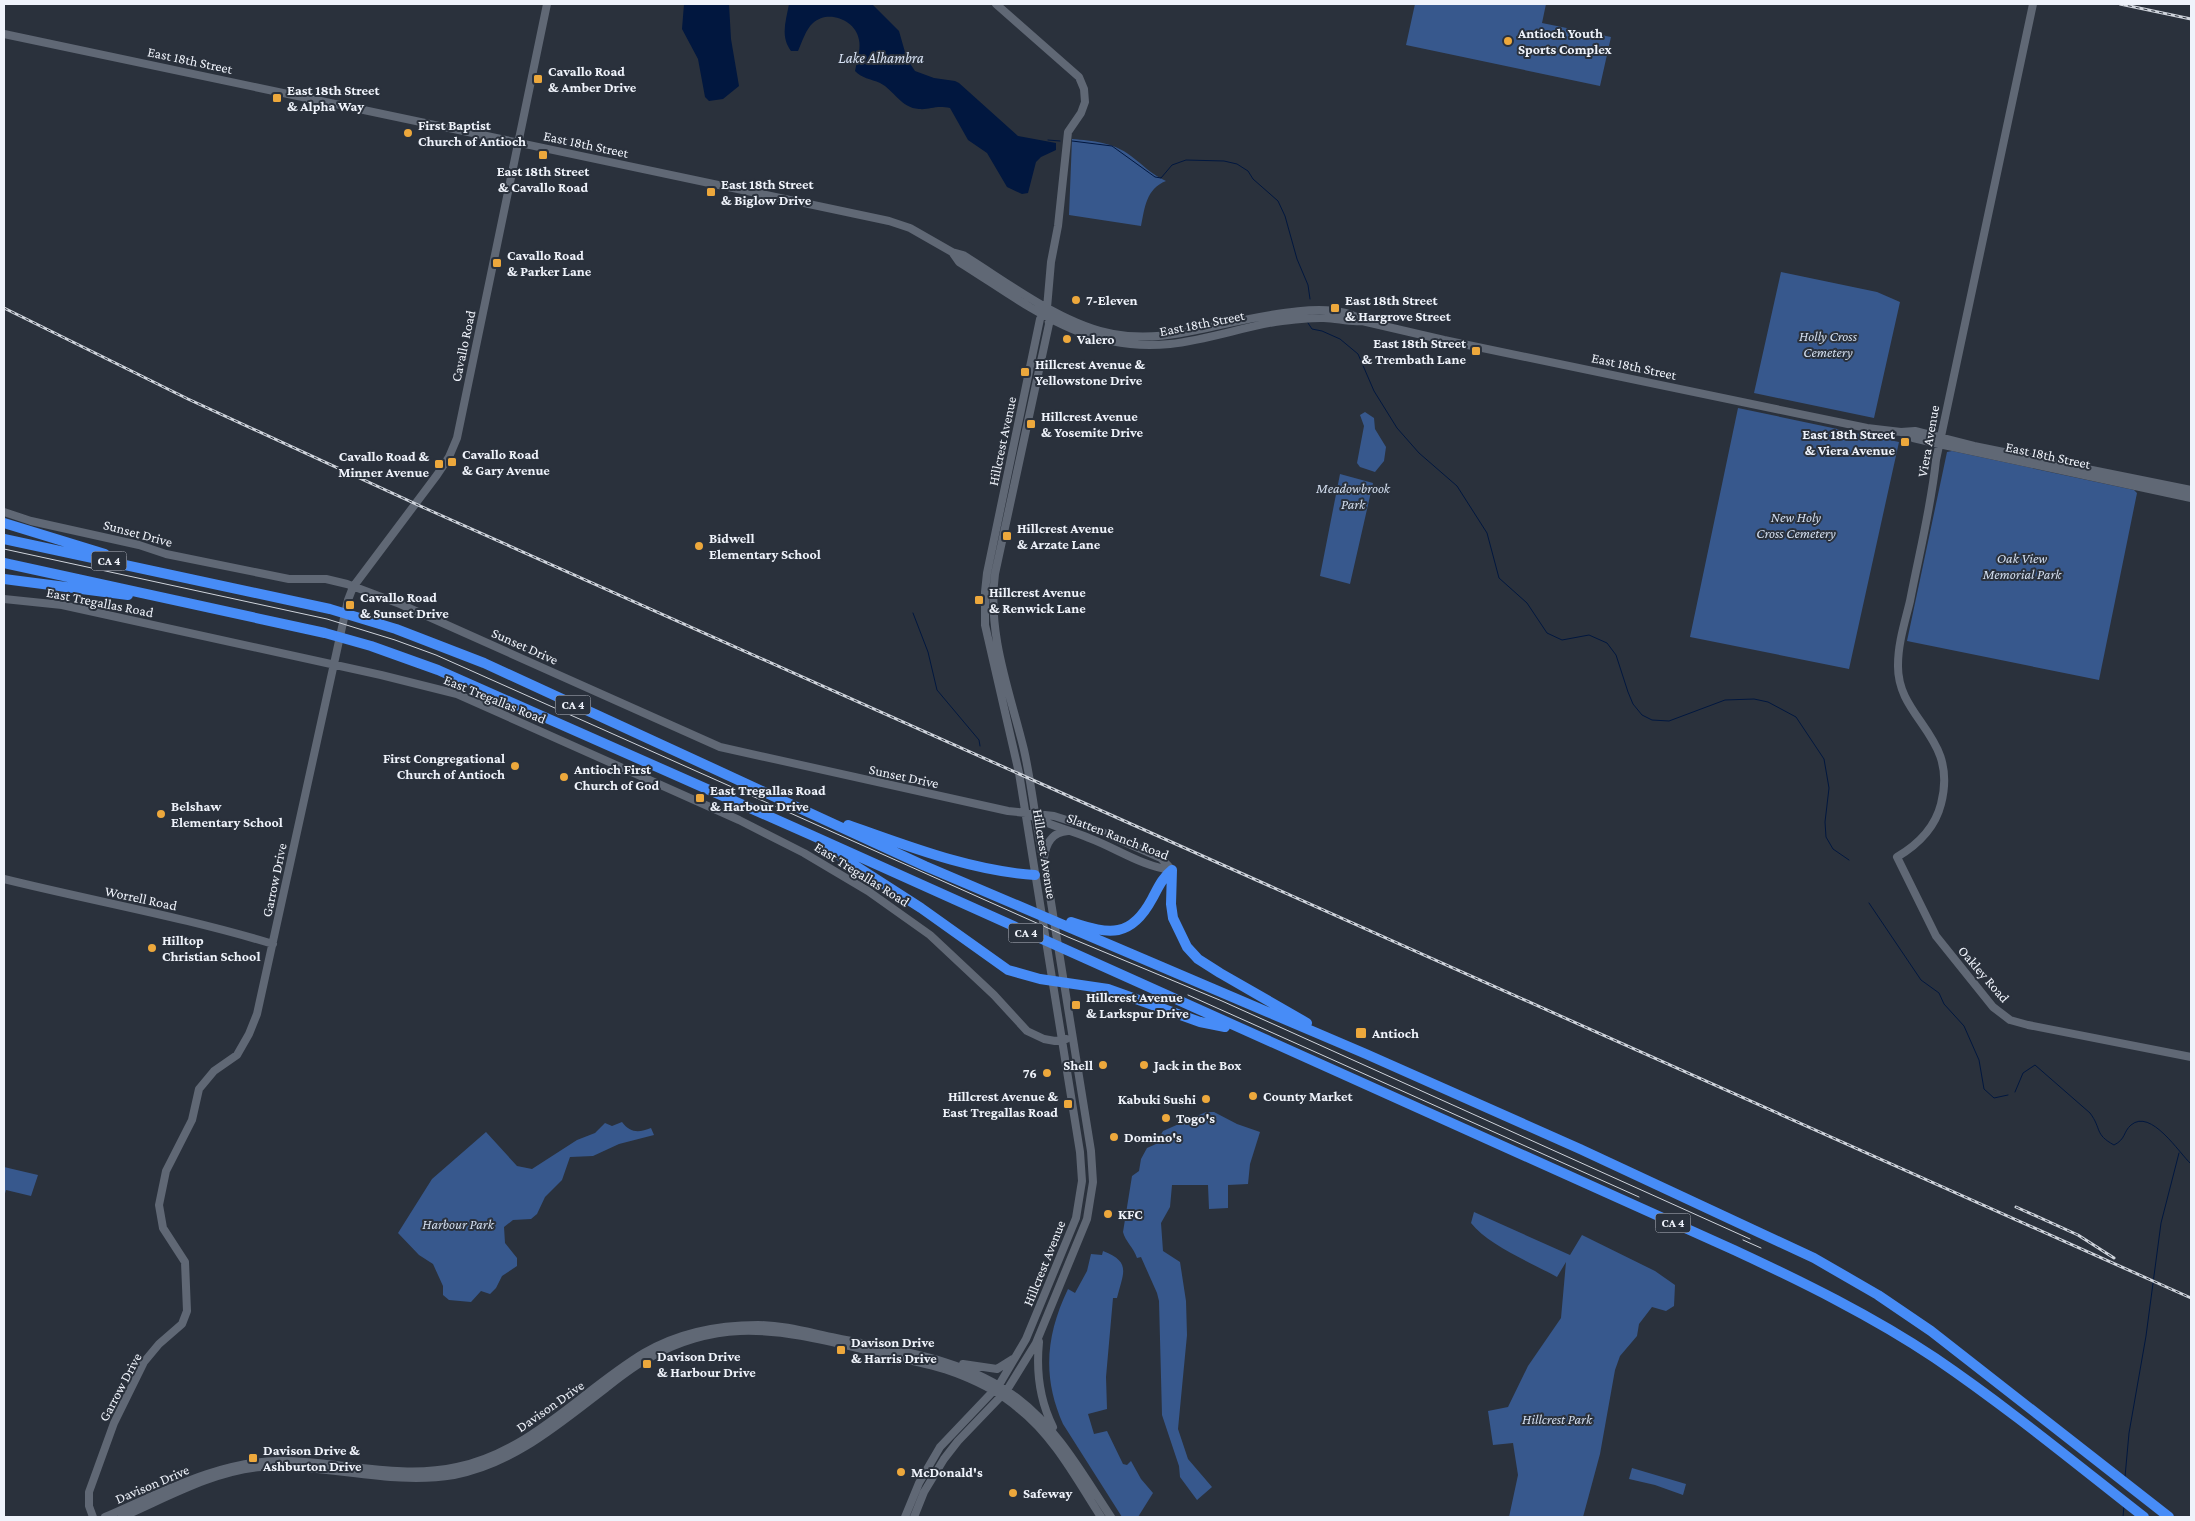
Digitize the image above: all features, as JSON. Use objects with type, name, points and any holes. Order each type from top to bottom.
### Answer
[{"type":"highway","points":[[4,523],[110,556],[179,571],[215,583]]},
{"type":"highway","name":"CA 4","points":[[4,539],[330,609],[424,639],[484,663],[785,804],[994,896],[1340,1043],[1770,1236],[1854,1280],[1931,1331],[2169,1517]]},
{"type":"highway","name":"CA 4","points":[[4,562],[208,606],[351,640],[469,683],[811,835],[1766,1265],[1819,1291],[1883,1326],[1934,1358],[1990,1398],[2144,1517]]},
{"type":"highway","points":[[4,579],[208,606]]},
{"type":"highway","points":[[785,804],[877,836],[1004,873],[1035,875]]},
{"type":"highway","points":[[811,835],[833,853],[921,908],[1008,970],[1065,984],[1108,990],[1200,1022],[1241,1030]]},
{"type":"highway","points":[[994,896],[1090,928],[1111,932],[1127,928],[1138,920],[1163,879],[1172,870]]},
{"type":"highway","points":[[1172,870],[1172,918],[1187,947],[1198,959],[1340,1043]]},
{"type":"highway","points":[[2111,1492],[2133,1517]]},
{"type":"main road","name":"Cavallo Road","points":[[332,664],[344,610],[353,587],[437,475],[449,457],[457,438],[547,4]]},
{"type":"main road","name":"Hillcrest Avenue","points":[[914,1517],[924,1492],[944,1459],[958,1441],[1004,1394],[1024,1366],[1040,1335],[1084,1229],[1090,1207],[1093,1182],[1091,1151],[1052,904],[1024,751],[995,636],[993,594],[1046,313],[1068,132],[1085,102],[1084,89],[1079,77],[996,4]]},
{"type":"main road","name":"Viera Avenue","points":[[1897,857],[1917,844],[1931,828],[1939,814],[1944,793],[1943,758],[1906,697],[1899,680],[1898,665],[1932,493],[1940,441],[2033,4]]},
{"type":"main road","name":"East 18th Street","points":[[4,34],[889,221],[910,228],[952,252],[959,262],[1046,313],[1099,332],[1136,336],[1180,333],[1296,311],[1339,312],[1356,315],[1362,320],[1444,340],[1859,426],[1901,432],[1915,431],[1940,441],[2191,498]]},
{"type":"main road","name":"Hillcrest Avenue","points":[[905,1517],[919,1483],[940,1447],[996,1388],[1019,1353],[1072,1228],[1079,1205],[1082,1182],[1080,1152],[1026,812],[1015,752],[985,625],[985,592],[1003,497],[1040,319],[1046,313]]},
{"type":"main road","name":"East 18th Street","points":[[1940,441],[2191,490]]},
{"type":"main road","name":"Sunset Drive","points":[[4,512],[31,521],[124,541],[166,554],[289,579],[326,579],[400,604],[720,748],[1008,811],[1026,812],[1035,816]]},
{"type":"main road","name":"East Tregallas Road","points":[[4,599],[62,605],[332,664],[457,694],[739,820],[804,853],[868,891],[930,935],[994,995],[1027,1031],[1044,1039],[1055,1041],[1073,1039]]},
{"type":"main road","name":"Garrow Drive","points":[[93,1517],[89,1506],[88,1492],[114,1422],[144,1362],[159,1344],[182,1324],[187,1311],[185,1262],[163,1228],[160,1212],[159,1205],[166,1171],[192,1120],[199,1090],[214,1070],[237,1055],[249,1034],[257,1014],[324,714],[332,664]]},
{"type":"main road","name":"Slatten Ranch Road","points":[[1035,816],[1044,822],[1156,867],[1172,870]]},
{"type":"main road","name":"Slatten Ranch Road","points":[[1035,816],[1054,816],[1095,828],[1161,858],[1172,870]]},
{"type":"main road","points":[[1043,860],[1045,850],[1053,836],[1061,831],[1070,831]]},
{"type":"main road","name":"Oakley Road","points":[[1897,857],[1936,936],[1993,1007],[2010,1020],[2191,1057]]},
{"type":"main road","name":"Worrell Road","points":[[4,880],[187,920],[273,944]]},
{"type":"main road","name":"Davison Drive","points":[[105,1517],[200,1477],[220,1470],[259,1462],[306,1462],[378,1470],[422,1471],[456,1468],[488,1458],[528,1438],[644,1353],[688,1334],[709,1329],[763,1325],[784,1328],[951,1363],[971,1370],[996,1388]]},
{"type":"main road","name":"Davison Drive","points":[[122,1517],[202,1482],[260,1468],[302,1468],[422,1478],[454,1475],[488,1465],[523,1448],[651,1357],[687,1341],[716,1334],[738,1331],[762,1331],[834,1344],[942,1368],[996,1388]]},
{"type":"main road","points":[[1040,1335],[1037,1366],[1040,1392],[1042,1404],[1056,1435]]},
{"type":"main road","points":[[951,1363],[997,1369],[1008,1363],[1019,1353]]},
{"type":"main road","points":[[996,1388],[1025,1413],[1046,1435],[1101,1517]]},
{"type":"main road","points":[[1004,1394],[1034,1411],[1056,1435],[1111,1517]]},
{"type":"green space","name":"Antioch Youth Sports Complex","points":[[1415,4],[1546,4],[1542,23],[1611,37],[1600,86],[1406,45]]},
{"type":"green space","points":[[1072,139],[1103,143],[1124,151],[1156,176],[1166,181],[1159,184],[1150,194],[1145,206],[1141,226],[1069,215]]},
{"type":"green space","name":"Holly Cross Cemetery","points":[[1781,272],[1877,292],[1900,302],[1874,418],[1754,393]]},
{"type":"green space","name":"New Holy Cross Cemetery","points":[[1738,408],[1899,442],[1849,669],[1690,637]]},
{"type":"green space","name":"Meadowbrook Park","points":[[1365,412],[1374,418],[1375,429],[1386,447],[1384,461],[1375,472],[1360,467],[1357,463],[1364,426],[1360,415]]},
{"type":"green space","name":"Oak View Memorial Park","points":[[1952,451],[2134,490],[2137,493],[2099,680],[1907,641],[1947,452]]},
{"type":"green space","name":"Meadowbrook Park","points":[[1340,474],[1373,483],[1350,584],[1320,576]]},
{"type":"green space","points":[[1206,1112],[1214,1112],[1237,1124],[1260,1132],[1250,1164],[1248,1184],[1228,1185],[1228,1208],[1209,1209],[1208,1185],[1172,1185],[1170,1207],[1161,1223],[1163,1251],[1180,1262],[1186,1301],[1187,1335],[1178,1429],[1188,1459],[1212,1487],[1197,1500],[1180,1477],[1179,1466],[1162,1415],[1159,1301],[1157,1293],[1141,1257],[1137,1258],[1123,1232],[1132,1176],[1139,1171],[1141,1159],[1147,1148],[1156,1144],[1163,1131]]},
{"type":"green space","name":"Harbour Park","points":[[622,1122],[625,1126],[635,1131],[651,1128],[654,1135],[619,1144],[593,1156],[570,1157],[562,1180],[545,1197],[537,1214],[531,1219],[513,1220],[504,1227],[505,1243],[517,1258],[517,1266],[502,1276],[496,1288],[490,1294],[481,1291],[471,1302],[449,1300],[443,1295],[443,1286],[433,1264],[419,1255],[398,1233],[432,1179],[486,1132],[517,1166],[532,1169],[577,1140],[595,1133],[605,1123],[612,1126]]},
{"type":"green space","points":[[4,1167],[38,1175],[31,1196],[6,1190],[4,1197]]},
{"type":"green space","name":"Hillcrest Park","points":[[1474,1212],[1570,1255],[1582,1235],[1655,1271],[1675,1285],[1674,1306],[1666,1311],[1652,1307],[1639,1324],[1637,1336],[1620,1356],[1615,1370],[1600,1454],[1583,1517],[1509,1517],[1518,1475],[1513,1443],[1493,1445],[1488,1411],[1508,1407],[1528,1366],[1561,1318],[1566,1262],[1557,1277],[1511,1253],[1488,1239],[1471,1223]]},
{"type":"green space","points":[[1103,1251],[1118,1259],[1122,1264],[1123,1275],[1117,1298],[1113,1298],[1106,1377],[1107,1409],[1088,1414],[1094,1434],[1107,1431],[1123,1464],[1127,1465],[1131,1461],[1141,1479],[1153,1493],[1138,1517],[1122,1517],[1063,1424],[1052,1390],[1049,1356],[1055,1323],[1061,1306],[1068,1289],[1075,1293],[1087,1271],[1091,1254],[1102,1255]]},
{"type":"green space","points":[[1632,1468],[1686,1484],[1683,1495],[1655,1485],[1629,1479]]},
{"type":"water","points":[[684,4],[729,4],[731,39],[739,86],[723,99],[709,101],[705,97],[698,59],[682,29]]},
{"type":"water","name":"Lake Alhambra","points":[[789,4],[872,4],[899,31],[907,59],[915,71],[934,78],[959,83],[1018,136],[1056,143],[1056,150],[1041,157],[1036,162],[1028,193],[1022,194],[1007,187],[987,153],[968,140],[950,108],[923,109],[907,106],[885,86],[857,73],[855,71],[859,40],[853,27],[847,22],[833,17],[819,19],[808,29],[798,51],[791,51],[785,34],[785,22]]},
{"type":"waterway","points":[[1048,140],[1060,141]]},
{"type":"waterway","points":[[1072,141],[1112,146],[1155,177],[1161,178],[1172,165],[1186,160],[1224,161],[1237,164],[1248,171],[1253,179],[1278,201],[1285,216],[1297,259],[1308,285],[1310,299]]},
{"type":"waterway","points":[[1308,323],[1312,329],[1340,339],[1358,354],[1374,391],[1397,428],[1419,453],[1457,486],[1487,533],[1499,578],[1527,603],[1547,633],[1562,640],[1589,635],[1607,643],[1616,655],[1633,704],[1642,715],[1652,720],[1669,721],[1725,700],[1754,699],[1768,702],[1796,717],[1824,759],[1829,788],[1825,822],[1826,837],[1833,849],[1849,860]]},
{"type":"waterway","points":[[913,613],[928,652],[937,690],[979,740],[980,746]]},
{"type":"waterway","points":[[1869,903],[1921,980],[1939,993],[1944,1004],[1964,1026],[1979,1060],[1984,1089],[1994,1098],[2008,1095]]},
{"type":"waterway","points":[[2015,1092],[2023,1073],[2035,1065],[2090,1113],[2101,1134],[2114,1145],[2123,1138],[2131,1125],[2139,1121],[2147,1122],[2164,1134],[2191,1164]]},
{"type":"waterway","points":[[2125,1477],[2129,1433],[2146,1336],[2161,1223],[2179,1153]]},
{"type":"waterway","points":[[2123,1517],[2124,1506]]},
{"type":"tram line","points":[[4,549],[327,619],[436,655],[1068,937],[1222,1001],[1750,1239]]},
{"type":"tram line","points":[[1188,995],[1639,1197]]},
{"type":"tram line","points":[[1743,1240],[1761,1248]]},
{"type":"railway","points":[[2120,4],[2191,19]]},
{"type":"railway","points":[[4,308],[188,399],[429,510],[2191,1298]]},
{"type":"railway","points":[[2016,1207],[2078,1235],[2114,1258]]},
{"type":"place","name":"Antioch Youth Sports Complex","points":[[1508,41]]},
{"type":"place","name":"Cavallo Road & Amber Drive","points":[[538,79]]},
{"type":"place","name":"East 18th Street & Alpha Way","points":[[277,98]]},
{"type":"place","name":"First Baptist Church of Antioch","points":[[408,133]]},
{"type":"place","name":"East 18th Street & Cavallo Road","points":[[543,155]]},
{"type":"place","name":"East 18th Street & Biglow Drive","points":[[711,192]]},
{"type":"place","name":"Cavallo Road & Parker Lane","points":[[497,263]]},
{"type":"place","name":"7-Eleven","points":[[1076,300]]},
{"type":"place","name":"East 18th Street & Hargrove Street","points":[[1335,308]]},
{"type":"place","name":"Valero","points":[[1067,339]]},
{"type":"place","name":"East 18th Street & Trembath Lane","points":[[1476,351]]},
{"type":"place","name":"Hillcrest Avenue & Yellowstone Drive","points":[[1025,372]]},
{"type":"place","name":"Hillcrest Avenue & Yosemite Drive","points":[[1031,424]]},
{"type":"place","name":"East 18th Street & Viera Avenue","points":[[1905,442]]},
{"type":"place","name":"Cavallo Road & Gary Avenue","points":[[452,462]]},
{"type":"place","name":"Cavallo Road & Minner Avenue","points":[[439,464]]},
{"type":"place","name":"Hillcrest Avenue & Arzate Lane","points":[[1007,536]]},
{"type":"place","name":"Bidwell Elementary School","points":[[699,546]]},
{"type":"place","name":"Hillcrest Avenue & Renwick Lane","points":[[979,600]]},
{"type":"place","name":"Cavallo Road & Sunset Drive","points":[[350,605]]},
{"type":"place","name":"First Congregational Church of Antioch","points":[[515,766]]},
{"type":"place","name":"Antioch First Church of God","points":[[564,777]]},
{"type":"place","name":"East Tregallas Road & Harbour Drive","points":[[700,798]]},
{"type":"place","name":"Belshaw Elementary School","points":[[161,814]]},
{"type":"place","name":"Hilltop Christian School","points":[[152,948]]},
{"type":"place","name":"Hillcrest Avenue & Larkspur Drive","points":[[1076,1005]]},
{"type":"place","name":"Antioch","points":[[1361,1033]]},
{"type":"place","name":"Shell","points":[[1103,1065]]},
{"type":"place","name":"Jack in the Box","points":[[1144,1065]]},
{"type":"place","name":"76","points":[[1047,1073]]},
{"type":"place","name":"County Market","points":[[1253,1096]]},
{"type":"place","name":"Kabuki Sushi","points":[[1206,1099]]},
{"type":"place","name":"Hillcrest Avenue & East Tregallas Road","points":[[1068,1104]]},
{"type":"place","name":"Togo's","points":[[1166,1118]]},
{"type":"place","name":"Domino's","points":[[1114,1137]]},
{"type":"place","name":"KFC","points":[[1108,1214]]},
{"type":"place","name":"Davison Drive & Harris Drive","points":[[841,1350]]},
{"type":"place","name":"Davison Drive & Harbour Drive","points":[[647,1364]]},
{"type":"place","name":"Davison Drive & Ashburton Drive","points":[[253,1458]]},
{"type":"place","name":"McDonald's","points":[[901,1472]]},
{"type":"place","name":"Safeway","points":[[1013,1493]]}]
